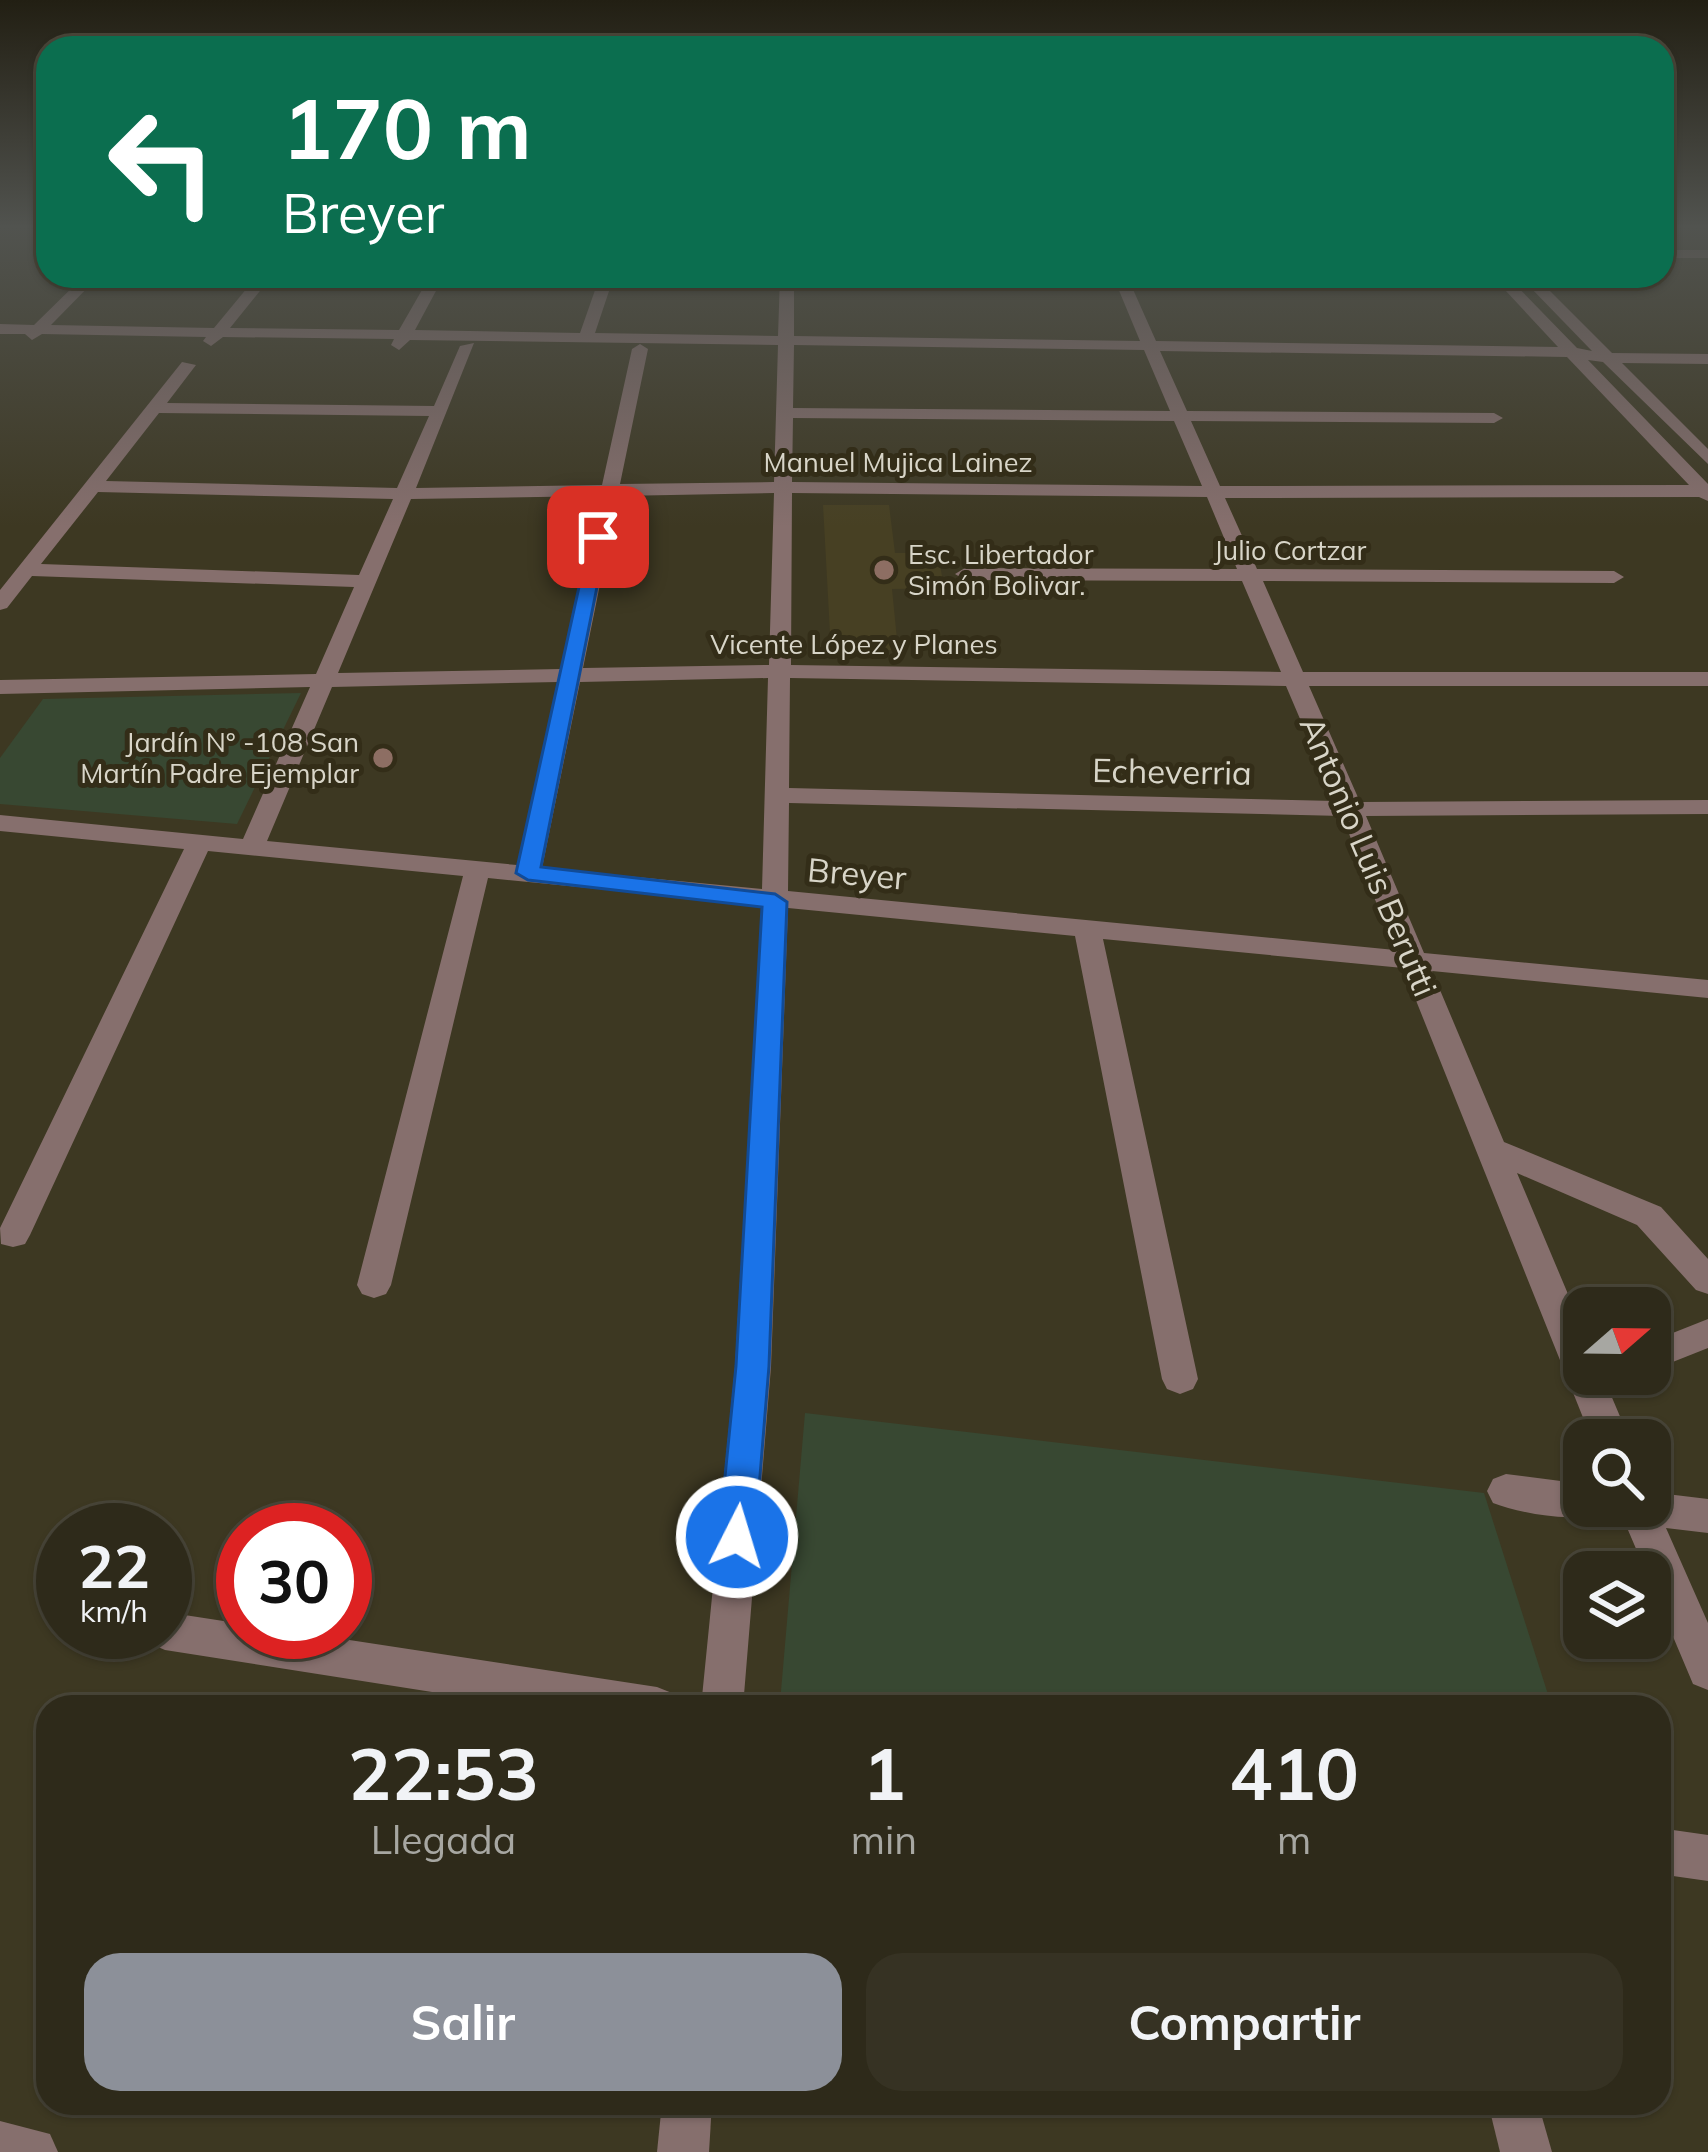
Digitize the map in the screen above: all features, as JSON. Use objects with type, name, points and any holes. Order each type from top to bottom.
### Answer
[{"type":"street","points":[[0,339],[32,334],[40,326]]},
{"type":"street","points":[[215,337],[224,326]]},
{"type":"street","points":[[402,340],[409,326]]},
{"type":"street","points":[[586,338],[590,326]]},
{"type":"street","points":[[723,1695],[753,1366],[775,902],[787,326]]},
{"type":"street","name":"Antonio Luis Berutti","points":[[1143,326],[1351,809],[1490,1149],[1563,1304]]},
{"type":"street","points":[[1548,326],[1706,493]]},
{"type":"street","points":[[1576,326],[1708,459]]},
{"type":"street","points":[[0,329],[32,334],[586,338],[787,346],[1708,358]]},
{"type":"street","points":[[402,340],[640,349],[787,346]]},
{"type":"street","points":[[253,844],[468,346]]},
{"type":"street","points":[[528,873],[640,349]]},
{"type":"street","points":[[0,604],[188,364]]},
{"type":"street","points":[[153,408],[438,411]]},
{"type":"street","points":[[787,413],[1494,418]]},
{"type":"street","name":"Manuel Mujica Lainez","points":[[91,486],[403,494],[786,487],[1706,493]]},
{"type":"street","points":[[27,570],[365,581]]},
{"type":"street","name":"Julio Cortzar","points":[[965,574],[1614,577]]},
{"type":"street","name":"Vicente López y Planes","points":[[0,687],[782,671],[1708,679]]},
{"type":"street","name":"Echeverria","points":[[779,795],[1351,809],[1708,807]]},
{"type":"street","name":"Breyer","points":[[0,823],[253,844],[775,902],[1708,989]]},
{"type":"street","points":[[13,1235],[201,839]]},
{"type":"street","points":[[374,1285],[478,868]]},
{"type":"street","points":[[1088,931],[1180,1379]]},
{"type":"street","points":[[1490,1149],[1649,1216],[1708,1281]]},
{"type":"street","points":[[1671,1348],[1708,1333]]},
{"type":"street","points":[[1506,1492],[1563,1499]]},
{"type":"street","points":[[1671,1512],[1708,1516]]},
{"type":"street","points":[[1641,1527],[1708,1670]]},
{"type":"street","points":[[192,1634],[580,1695]]},
{"type":"street","points":[[1671,1853],[1708,1858]]},
{"type":"street","points":[[683,2152],[686,2115]]},
{"type":"street","points":[[1516,2115],[1526,2152]]},
{"type":"street","points":[[0,2146],[32,2152]]},
{"type":"shaded area","name":"Esc. Libertador Simón Bolivar.","points":[[823,505],[889,505],[895,553],[938,553],[944,588],[892,589],[898,650],[831,651]]},
{"type":"green space","points":[[301,693],[237,824],[0,804],[0,758],[43,699]]},
{"type":"green space","points":[[805,1413],[1484,1493],[1548,1695],[781,1695]]},
{"type":"place","name":"Esc. Libertador Simón Bolivar.","points":[[884,570]]},
{"type":"place","name":"Jardín N° -108 San Martín Padre Ejemplar","points":[[383,758]]},
{"type":"route","points":[[598,537],[528,873],[775,902],[753,1366],[737,1537]]}]
